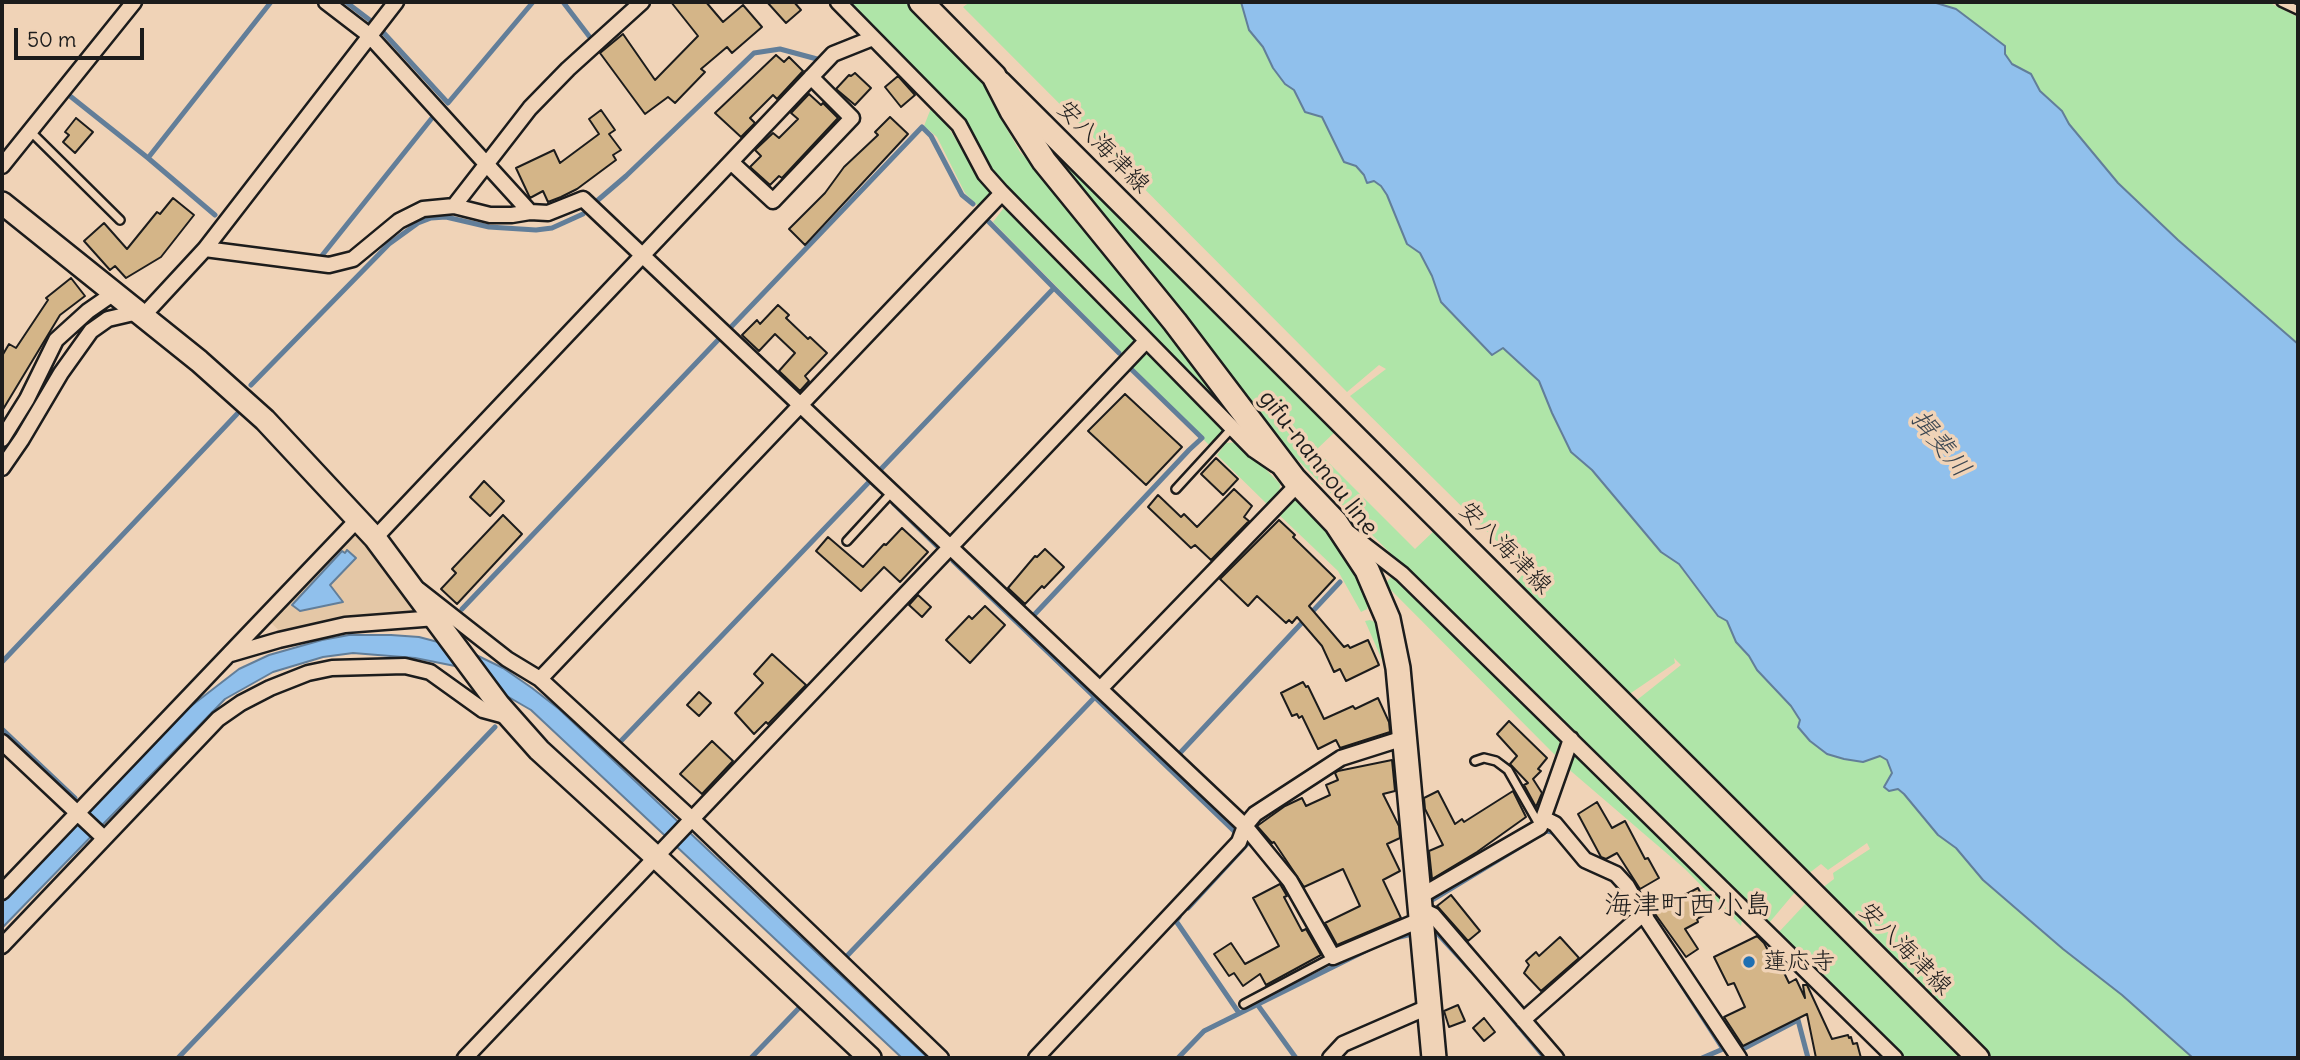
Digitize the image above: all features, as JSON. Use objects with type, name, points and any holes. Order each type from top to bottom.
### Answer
[{"type":"main road","name":"gifu-nannou line","points":[[921,2],[994,76],[1012,111],[1044,161],[1175,321],[1296,481],[1336,523],[1367,570],[1388,619],[1398,668],[1434,1058]]},
{"type":"main road","name":"安八海津線","points":[[994,76],[1978,1058]]},
{"type":"main road","points":[[2,203],[199,361],[265,420],[375,538],[505,711],[539,751],[572,782],[661,854],[870,1058]]},
{"type":"street","points":[[2,166],[134,2]]},
{"type":"street","points":[[326,2],[369,35],[530,212]]},
{"type":"street","points":[[2,468],[61,373],[91,331],[108,319],[141,314],[205,249],[396,2]]},
{"type":"street","points":[[454,206],[530,108],[642,2]]},
{"type":"street","points":[[838,2],[959,125],[985,174],[1002,193],[1254,450],[1296,481],[1100,689]]},
{"type":"street","points":[[375,538],[833,54],[873,38]]},
{"type":"street","points":[[731,162],[773,201],[852,118],[811,77]]},
{"type":"street","points":[[540,679],[1002,193]]},
{"type":"street","points":[[205,249],[329,265],[353,259],[399,221],[423,209],[454,206],[490,215],[530,212],[548,214],[583,199],[1245,826],[1290,881],[1333,957],[1420,909],[1542,822],[1571,738]]},
{"type":"street","points":[[2,439],[27,399],[56,340],[114,293]]},
{"type":"street","points":[[465,1058],[1146,341]]},
{"type":"street","points":[[2,892],[358,519]]},
{"type":"street","points":[[1336,523],[1402,574],[1895,1058]]},
{"type":"street","points":[[413,586],[507,659],[540,679],[941,1058]]},
{"type":"street","points":[[229,654],[279,639],[345,625],[442,626]]},
{"type":"street","points":[[2,946],[101,835],[218,719],[241,703],[308,673],[358,666],[405,666],[430,672],[483,710],[505,711]]},
{"type":"street","points":[[1036,1058],[1239,842],[1245,826],[1255,814],[1341,758],[1404,738]]},
{"type":"street","points":[[2,742],[101,835]]},
{"type":"street","points":[[1542,822],[1555,824],[1585,860],[1616,874],[1627,886],[1739,1058]]},
{"type":"street","points":[[1420,909],[1433,915],[1556,1058]]},
{"type":"street","points":[[1523,1020],[1643,914]]},
{"type":"street","points":[[1330,1058],[1343,1044],[1428,1007]]},
{"type":"lane","points":[[2281,2],[2298,10]]},
{"type":"lane","points":[[30,131],[120,220]]},
{"type":"lane","points":[[1176,489],[1232,428]]},
{"type":"lane","points":[[848,541],[892,492]]},
{"type":"lane","points":[[1475,761],[1484,758],[1496,761],[1508,770],[1542,822]]},
{"type":"lane","points":[[1244,1004],[1333,957]]},
{"type":"shaded area","points":[[356,534],[414,611],[383,619],[283,634],[268,620],[348,536]]},
{"type":"green space","points":[[848,2],[908,2],[980,75],[990,99],[1020,152],[1068,202],[1247,431],[1243,434],[990,171],[963,118]]},
{"type":"green space","points":[[970,2],[1241,2],[1249,30],[1263,47],[1273,68],[1285,84],[1294,90],[1298,101],[1322,117],[1344,161],[1356,166],[1381,186],[1387,195],[1407,244],[1420,253],[1441,302],[1492,355],[1503,348],[1539,381],[1562,436],[1580,460],[1618,499],[1661,552],[1679,564],[1708,599],[1718,616],[1727,621],[1736,642],[1757,670],[1791,706],[1800,720],[1798,727],[1810,741],[1827,754],[1863,762],[1881,756],[1893,773],[1884,787],[1898,789],[1904,794],[1938,835],[1956,848],[1983,880],[2063,949],[2122,995],[2193,1058],[1993,1058],[1822,888],[1834,879],[1833,873],[1870,849],[1867,843],[1828,870],[1821,864],[1808,874],[1637,700],[1681,665],[1674,658],[1675,663],[1628,695],[1516,583],[1526,570],[1350,396],[1386,369],[1379,365],[1347,392],[963,7]]},
{"type":"green space","points":[[1933,2],[2268,2],[2298,17],[2298,344],[2178,240],[2118,183],[2069,124],[2062,111],[2040,91],[2031,74],[2012,64],[2005,54],[1956,9]]},
{"type":"green space","points":[[933,103],[991,196],[980,208],[965,193],[937,137],[924,126]]},
{"type":"green space","points":[[1041,136],[1336,431],[1316,450],[1415,549],[1435,530],[1796,891],[1769,923],[1406,569],[1270,432],[1184,316]]},
{"type":"green space","points":[[1006,205],[1135,334],[1134,348],[1125,356],[993,222]]},
{"type":"green space","points":[[1141,355],[1152,355],[1222,423],[1222,434],[1210,446],[1130,366]]},
{"type":"green space","points":[[1239,442],[1280,484],[1279,495],[1269,506],[1217,455],[1226,443]]},
{"type":"green space","points":[[1297,499],[1327,529],[1353,565],[1369,601],[1367,609],[1361,612],[1338,571],[1276,512],[1287,501]]},
{"type":"green space","points":[[1391,577],[1398,579],[1558,736],[1560,743],[1555,755],[1385,584]]},
{"type":"green space","points":[[1365,621],[1377,623],[1390,678]]},
{"type":"green space","points":[[1572,754],[1577,755],[1743,914],[1741,926],[1685,869],[1565,766]]},
{"type":"green space","points":[[1807,902],[1964,1058],[1903,1058],[1778,933]]},
{"type":"water","name":"揖斐川","points":[[1241,2],[1933,2],[1956,9],[2005,46],[2005,54],[2012,64],[2031,74],[2040,91],[2062,111],[2069,124],[2118,183],[2178,240],[2298,344],[2298,1058],[2193,1058],[2122,995],[2063,949],[1983,880],[1956,848],[1938,835],[1904,794],[1898,789],[1889,791],[1884,787],[1892,773],[1887,760],[1880,756],[1863,762],[1844,759],[1827,754],[1810,741],[1798,727],[1800,720],[1791,706],[1757,670],[1736,642],[1727,621],[1718,616],[1679,564],[1661,552],[1592,470],[1571,452],[1539,381],[1503,348],[1492,355],[1441,302],[1432,276],[1420,253],[1407,244],[1381,186],[1374,181],[1367,183],[1356,166],[1344,162],[1322,117],[1305,112],[1294,90],[1285,84],[1273,68],[1263,47],[1249,30]]},
{"type":"water","points":[[347,550],[356,558],[330,585],[343,602],[300,611],[292,605],[342,551],[345,553]]},
{"type":"water","points":[[349,635],[419,637],[438,642],[472,653],[503,668],[532,688],[559,709],[928,1058],[902,1058],[531,710],[455,666],[415,658],[353,653],[323,657],[273,672],[225,699],[2,928],[2,902],[182,713],[239,669],[269,655]]},
{"type":"building","points":[[671,2],[706,2],[723,22],[743,5],[762,27],[732,53],[727,47],[701,69],[705,72],[675,103],[668,97],[645,114],[600,53],[623,34],[655,80],[698,36]]},
{"type":"building","points":[[767,2],[794,2],[801,10],[786,23]]},
{"type":"building","points":[[776,55],[784,62],[789,57],[803,71],[777,99],[773,95],[750,118],[755,123],[741,137],[715,113]]},
{"type":"building","points":[[855,73],[871,88],[855,105],[836,89],[849,75]]},
{"type":"building","points":[[898,76],[915,95],[901,107],[885,87]]},
{"type":"building","points":[[809,94],[838,118],[782,178],[779,176],[770,185],[750,167],[761,156],[755,150],[773,133],[779,138],[798,119],[791,113]]},
{"type":"building","points":[[601,110],[615,130],[609,134],[621,150],[613,155],[616,160],[577,189],[561,197],[548,202],[543,191],[530,198],[516,168],[554,150],[560,163],[599,134],[589,119]]},
{"type":"building","points":[[890,117],[908,134],[805,245],[789,229],[825,193],[844,167],[878,135],[875,132]]},
{"type":"building","points":[[76,118],[93,132],[75,153],[63,142],[69,135],[65,132]]},
{"type":"building","points":[[173,198],[194,215],[161,257],[126,278],[115,266],[110,270],[84,241],[104,223],[127,249],[157,212],[160,214]]},
{"type":"building","points":[[71,278],[85,296],[60,315],[2,411],[2,356],[9,344],[16,348],[48,300],[46,298]]},
{"type":"building","points":[[778,305],[789,315],[786,318],[827,353],[805,376],[809,381],[800,391],[779,371],[795,353],[775,334],[759,351],[742,335],[757,320],[760,324]]},
{"type":"building","points":[[1125,394],[1182,447],[1146,485],[1088,431]]},
{"type":"building","points":[[1216,458],[1238,479],[1223,495],[1201,474]]},
{"type":"building","points":[[484,481],[504,501],[490,516],[470,497]]},
{"type":"building","points":[[1234,489],[1252,506],[1244,517],[1249,521],[1211,560],[1195,545],[1191,548],[1148,507],[1158,495],[1181,517],[1184,514],[1197,527]]},
{"type":"building","points":[[503,515],[522,534],[457,604],[441,589],[456,573],[452,569]]},
{"type":"building","points":[[1279,520],[1335,578],[1309,606],[1344,647],[1348,645],[1350,648],[1368,640],[1379,665],[1346,681],[1340,669],[1334,672],[1322,646],[1297,617],[1292,623],[1289,620],[1286,623],[1257,596],[1248,606],[1220,579]]},
{"type":"building","points":[[902,528],[928,552],[900,582],[884,567],[861,591],[816,551],[828,537],[863,567]]},
{"type":"building","points":[[1045,549],[1064,567],[1025,604],[1008,588],[1035,556]]},
{"type":"building","points":[[918,595],[931,607],[922,617],[909,605]]},
{"type":"building","points":[[985,606],[1005,625],[970,663],[946,640],[969,616],[972,619]]},
{"type":"building","points":[[772,654],[806,685],[768,724],[766,722],[754,734],[735,713],[763,683],[754,674]]},
{"type":"building","points":[[1303,682],[1308,686],[1324,719],[1378,698],[1389,722],[1390,732],[1340,748],[1336,740],[1318,749],[1302,716],[1292,716],[1281,693]]},
{"type":"building","points":[[699,692],[711,703],[699,716],[687,705]]},
{"type":"building","points":[[1509,721],[1547,758],[1538,769],[1541,771],[1533,779],[1542,793],[1536,807],[1524,785],[1528,783],[1510,764],[1517,756],[1497,734]]},
{"type":"building","points":[[712,741],[733,761],[702,794],[680,774]]},
{"type":"building","points":[[1392,760],[1395,791],[1383,794],[1399,826],[1400,838],[1387,844],[1400,871],[1383,880],[1401,918],[1337,945],[1325,923],[1360,906],[1343,869],[1304,887],[1274,842],[1257,826],[1285,806],[1302,798],[1306,806],[1330,795],[1326,785],[1338,780],[1335,773],[1338,771]]},
{"type":"building","points":[[1438,791],[1455,824],[1462,819],[1464,822],[1513,791],[1526,817],[1477,852],[1432,879],[1429,851],[1443,845],[1425,809],[1424,798]]},
{"type":"building","points":[[1597,802],[1612,828],[1625,821],[1645,859],[1648,858],[1659,878],[1640,889],[1617,853],[1606,859],[1601,857],[1578,814]]},
{"type":"building","points":[[1280,884],[1302,931],[1306,929],[1321,955],[1266,985],[1260,974],[1243,986],[1234,973],[1229,976],[1214,954],[1231,943],[1245,964],[1279,946],[1253,898]]},
{"type":"building","points":[[1698,888],[1710,912],[1685,929],[1698,949],[1686,957],[1653,911]]},
{"type":"building","points":[[1451,895],[1480,931],[1468,941],[1437,906]]},
{"type":"building","points":[[1757,936],[1770,954],[1774,952],[1789,983],[1796,979],[1805,998],[1803,985],[1807,985],[1832,1039],[1848,1035],[1853,1044],[1857,1043],[1861,1058],[1816,1058],[1807,1014],[1743,1046],[1724,1017],[1745,1007],[1734,983],[1728,985],[1714,957]]},
{"type":"building","points":[[1560,937],[1579,958],[1541,991],[1524,973],[1529,965],[1526,961],[1536,952],[1539,956]]},
{"type":"building","points":[[1458,1005],[1465,1021],[1449,1027],[1444,1011]]},
{"type":"building","points":[[1484,1018],[1495,1032],[1484,1041],[1473,1028]]},
{"type":"waterway","points":[[148,158],[271,2]]},
{"type":"waterway","points":[[346,2],[371,21]]},
{"type":"waterway","points":[[382,31],[448,103],[533,2]]},
{"type":"waterway","points":[[563,2],[592,40]]},
{"type":"waterway","points":[[598,200],[754,53],[780,49],[817,59]]},
{"type":"waterway","points":[[70,96],[215,215]]},
{"type":"waterway","points":[[320,258],[432,118]]},
{"type":"waterway","points":[[731,327],[922,127],[931,136],[962,195],[973,204]]},
{"type":"waterway","points":[[251,385],[389,244],[418,223],[431,218],[446,217],[489,227],[536,230],[552,228],[583,214]]},
{"type":"waterway","points":[[881,469],[1054,288],[989,222]]},
{"type":"waterway","points":[[1054,288],[1119,353]]},
{"type":"waterway","points":[[462,609],[718,340]]},
{"type":"waterway","points":[[1034,615],[1202,438],[1129,367]]},
{"type":"waterway","points":[[2,662],[237,414]]},
{"type":"waterway","points":[[619,743],[870,481],[881,491]]},
{"type":"waterway","points":[[894,504],[939,548]]},
{"type":"waterway","points":[[953,561],[1235,832]]},
{"type":"waterway","points":[[1180,753],[1340,582]]},
{"type":"waterway","points":[[845,958],[1094,698]]},
{"type":"waterway","points":[[178,1058],[495,727]]},
{"type":"waterway","points":[[2,729],[75,798]]},
{"type":"waterway","points":[[1540,835],[1546,831],[1558,837]]},
{"type":"waterway","points":[[1432,900],[1531,840]]},
{"type":"waterway","points":[[1188,908],[1247,844]]},
{"type":"waterway","points":[[1615,881],[1633,911]]},
{"type":"waterway","points":[[1179,917],[1176,921],[1239,1013]]},
{"type":"waterway","points":[[1431,932],[1438,934],[1471,970]]},
{"type":"waterway","points":[[1391,939],[1412,934]]},
{"type":"waterway","points":[[1178,1058],[1204,1031],[1369,949]]},
{"type":"waterway","points":[[1661,953],[1723,1049],[1702,1058]]},
{"type":"waterway","points":[[1487,988],[1545,1058]]},
{"type":"waterway","points":[[1257,1004],[1296,1058]]},
{"type":"waterway","points":[[751,1058],[799,1008]]},
{"type":"waterway","points":[[1739,1051],[1798,1020],[1808,1058]]},
{"type":"place","name":"蓮応寺","points":[[1749,962]]},
{"type":"district","name":"海津町西小島","points":[[1688,906]]}]
